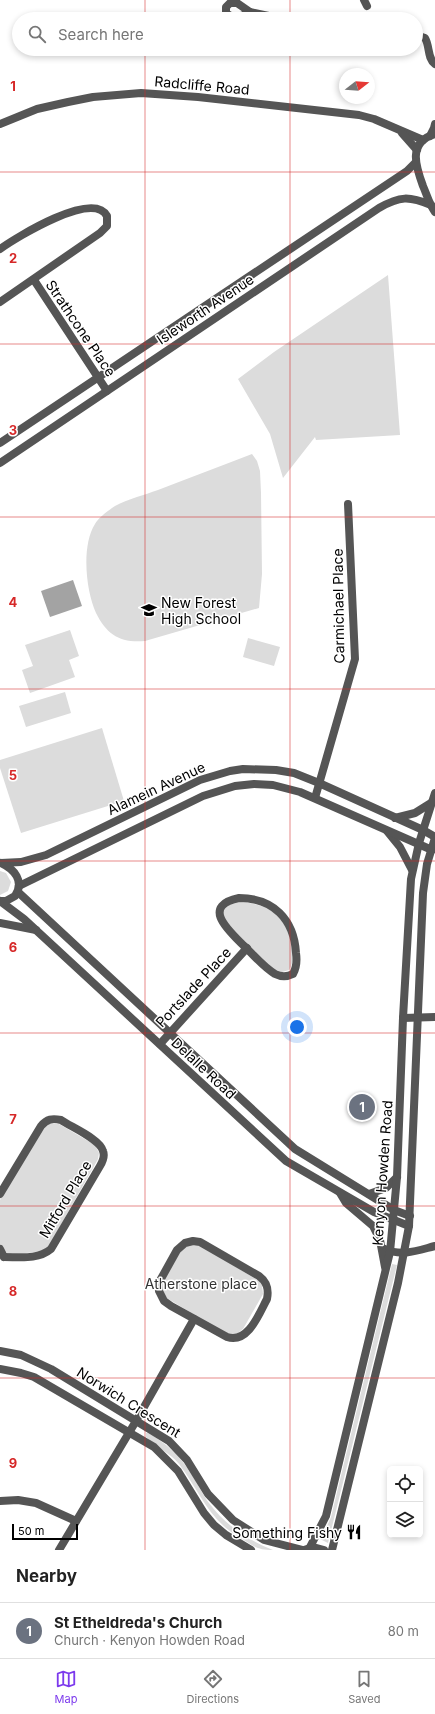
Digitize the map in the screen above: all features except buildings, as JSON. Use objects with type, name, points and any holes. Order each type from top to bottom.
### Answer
[{"type":"street","points":[[423,37],[425,38],[428,45],[430,59],[435,64]]},
{"type":"street","name":"Radcliffe Road","points":[[0,124],[37,109],[68,102],[93,97],[148,93],[346,113],[374,119],[402,132],[429,137]]},
{"type":"street","points":[[433,209],[415,162],[417,150],[429,137],[435,124]]},
{"type":"street","name":"Radcliffe Road","points":[[402,132],[417,150]]},
{"type":"street","name":"Isleworth Avenue","points":[[0,443],[407,171],[415,162]]},
{"type":"street","name":"Isleworth Avenue","points":[[0,463],[384,205],[394,200],[408,198],[433,209]]},
{"type":"street","name":"Strathcone Place","points":[[0,249],[22,234],[47,221],[67,214],[95,207],[105,212],[108,221],[104,230],[34,280],[0,302]]},
{"type":"street","name":"Strathcone Place","points":[[34,280],[107,391]]},
{"type":"street","name":"Carmichael Place","points":[[315,798],[355,660],[348,504]]},
{"type":"street","name":"Alamein Avenue","points":[[1,863],[21,862],[46,855],[190,785],[230,771],[249,769],[276,770],[294,773],[423,830],[435,838]]},
{"type":"street","name":"Alamein Avenue","points":[[0,901],[10,899],[18,889],[203,796],[221,789],[254,784],[273,785],[300,792],[433,850]]},
{"type":"street","name":"Kenyon Howden Road","points":[[305,1549],[326,1516],[390,1252],[397,1177],[402,1018],[412,870],[435,793]]},
{"type":"street","points":[[395,818],[414,813],[432,803]]},
{"type":"street","points":[[385,829],[400,847],[412,870]]},
{"type":"street","name":"Kenyon Howden Road","points":[[332,1550],[405,1253],[409,1226],[423,893],[427,864],[433,850],[435,838]]},
{"type":"street","points":[[1,863],[13,870],[18,880],[18,889]]},
{"type":"street","name":"Delalle Road","points":[[18,889],[169,1033],[295,1149],[394,1210],[410,1216]]},
{"type":"street","name":"Portslade Place","points":[[248,898],[262,901],[284,917],[294,938],[296,960],[295,970],[288,976],[280,976],[274,973],[247,948],[221,921],[220,908],[223,904],[232,899],[248,898]]},
{"type":"street","name":"Delalle Road","points":[[0,901],[37,930],[286,1161],[374,1212],[409,1226]]},
{"type":"street","points":[[0,923],[37,930]]},
{"type":"street","name":"Portslade Place","points":[[160,1044],[247,948]]},
{"type":"street","points":[[402,1018],[417,1019],[435,1017]]},
{"type":"street","name":"Mitford Place","points":[[0,1194],[41,1126],[48,1120],[61,1120],[92,1138],[103,1150],[104,1156],[100,1166],[50,1249],[45,1254],[2,1260],[0,1249]]},
{"type":"street","points":[[369,1194],[386,1188],[397,1177]]},
{"type":"street","points":[[340,1193],[346,1203],[373,1226],[380,1240],[386,1272]]},
{"type":"street","points":[[193,1241],[200,1242],[259,1276],[266,1283],[268,1294],[267,1299],[248,1332],[241,1337],[232,1339],[194,1320],[168,1304],[161,1296],[158,1284],[177,1250],[185,1243],[193,1241]]},
{"type":"street","points":[[381,1248],[390,1252],[405,1253],[435,1246]]},
{"type":"street","points":[[59,1550],[194,1320]]},
{"type":"street","name":"Norwich Crescent","points":[[0,1351],[21,1355],[46,1366],[169,1441],[179,1450],[208,1494],[233,1520],[264,1540],[305,1549],[319,1548],[324,1550]]},
{"type":"street","name":"Norwich Crescent","points":[[0,1369],[34,1377],[154,1447],[178,1471],[204,1513],[214,1525],[226,1535],[251,1550]]},
{"type":"street","points":[[0,1501],[18,1500],[36,1503],[76,1521]]},
{"type":"green space","points":[[388,275],[400,435],[316,440],[315,437],[283,478],[270,434],[238,379],[274,352]]},
{"type":"green space","points":[[252,454],[257,461],[260,471],[261,493],[262,574],[259,608],[145,641],[128,641],[115,636],[100,621],[96,613],[88,581],[86,568],[88,544],[96,522],[115,506],[131,499]]},
{"type":"green space","points":[[70,630],[79,656],[69,660],[75,677],[30,693],[22,670],[33,666],[25,645]]},
{"type":"green space","points":[[248,638],[280,647],[274,666],[243,657]]},
{"type":"green space","points":[[65,692],[71,713],[26,727],[19,706]]},
{"type":"green space","points":[[102,728],[124,801],[21,833],[0,768],[0,760]]},
{"type":"green space","points":[[0,871],[6,873],[11,882],[8,891],[0,895]]},
{"type":"green space","points":[[234,902],[255,904],[264,907],[279,918],[285,925],[292,946],[293,955],[289,970],[279,973],[271,968],[225,922],[222,914],[224,908]]},
{"type":"green space","points":[[51,1123],[59,1124],[95,1145],[99,1153],[98,1159],[49,1246],[40,1252],[10,1254],[5,1252],[0,1244],[0,1200],[43,1128]]},
{"type":"green space","name":"Atherstone place","points":[[195,1244],[202,1246],[259,1281],[262,1285],[263,1294],[243,1329],[234,1336],[228,1335],[165,1297],[161,1288],[182,1248]]},
{"type":"green space","points":[[392,1264],[397,1265],[328,1543],[320,1539],[331,1517]]},
{"type":"green space","points":[[146,1433],[161,1441],[177,1455],[190,1472],[206,1499],[222,1518],[246,1537],[273,1550],[260,1549],[230,1532],[213,1515],[179,1464],[146,1437]]},
{"type":"shaded area","points":[[73,580],[82,606],[50,617],[41,591]]},
{"type":"place","name":"New Forest High School","points":[[149,610]]},
{"type":"place","name":"St Etheldreda's Church","points":[[362,1107]]},
{"type":"place","name":"Something Fishy","points":[[354,1532]]}]
